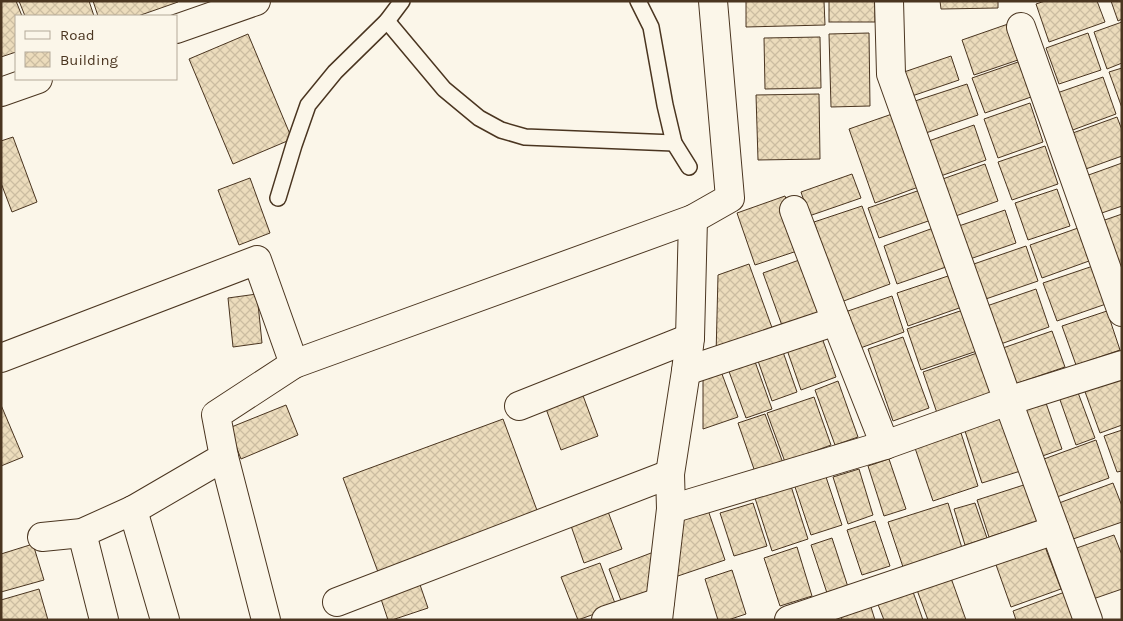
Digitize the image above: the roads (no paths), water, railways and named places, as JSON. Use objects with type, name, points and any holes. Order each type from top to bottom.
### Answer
[{"type":"street","points":[[178,28],[256,1]]},
{"type":"street","points":[[266,620],[224,457],[216,415],[294,364],[693,219],[730,198],[713,1]]},
{"type":"street","points":[[889,1],[891,74],[1088,620]]},
{"type":"street","points":[[1021,27],[1122,312]]},
{"type":"street","points":[[1,92],[35,80]]},
{"type":"street","points":[[794,210],[885,445]]},
{"type":"street","points":[[606,620],[659,611],[671,509],[670,474],[690,338],[693,219]]},
{"type":"street","points":[[1,358],[257,260],[294,364]]},
{"type":"street","points":[[686,371],[836,321]]},
{"type":"street","points":[[519,406],[690,338]]},
{"type":"street","points":[[671,509],[885,445],[1008,400],[1122,365]]},
{"type":"street","points":[[42,537],[82,533],[133,510],[224,457]]},
{"type":"street","points":[[337,602],[670,474]]},
{"type":"street","points":[[133,510],[165,620]]},
{"type":"street","points":[[789,620],[1055,530]]},
{"type":"street","points":[[82,533],[104,620]]},
{"type":"lane","points":[[278,198],[308,105],[335,72],[387,21],[402,1]]},
{"type":"lane","points":[[638,1],[651,27],[674,143],[689,167]]},
{"type":"lane","points":[[387,21],[444,89],[479,118],[500,130],[525,137],[674,143]]}]
